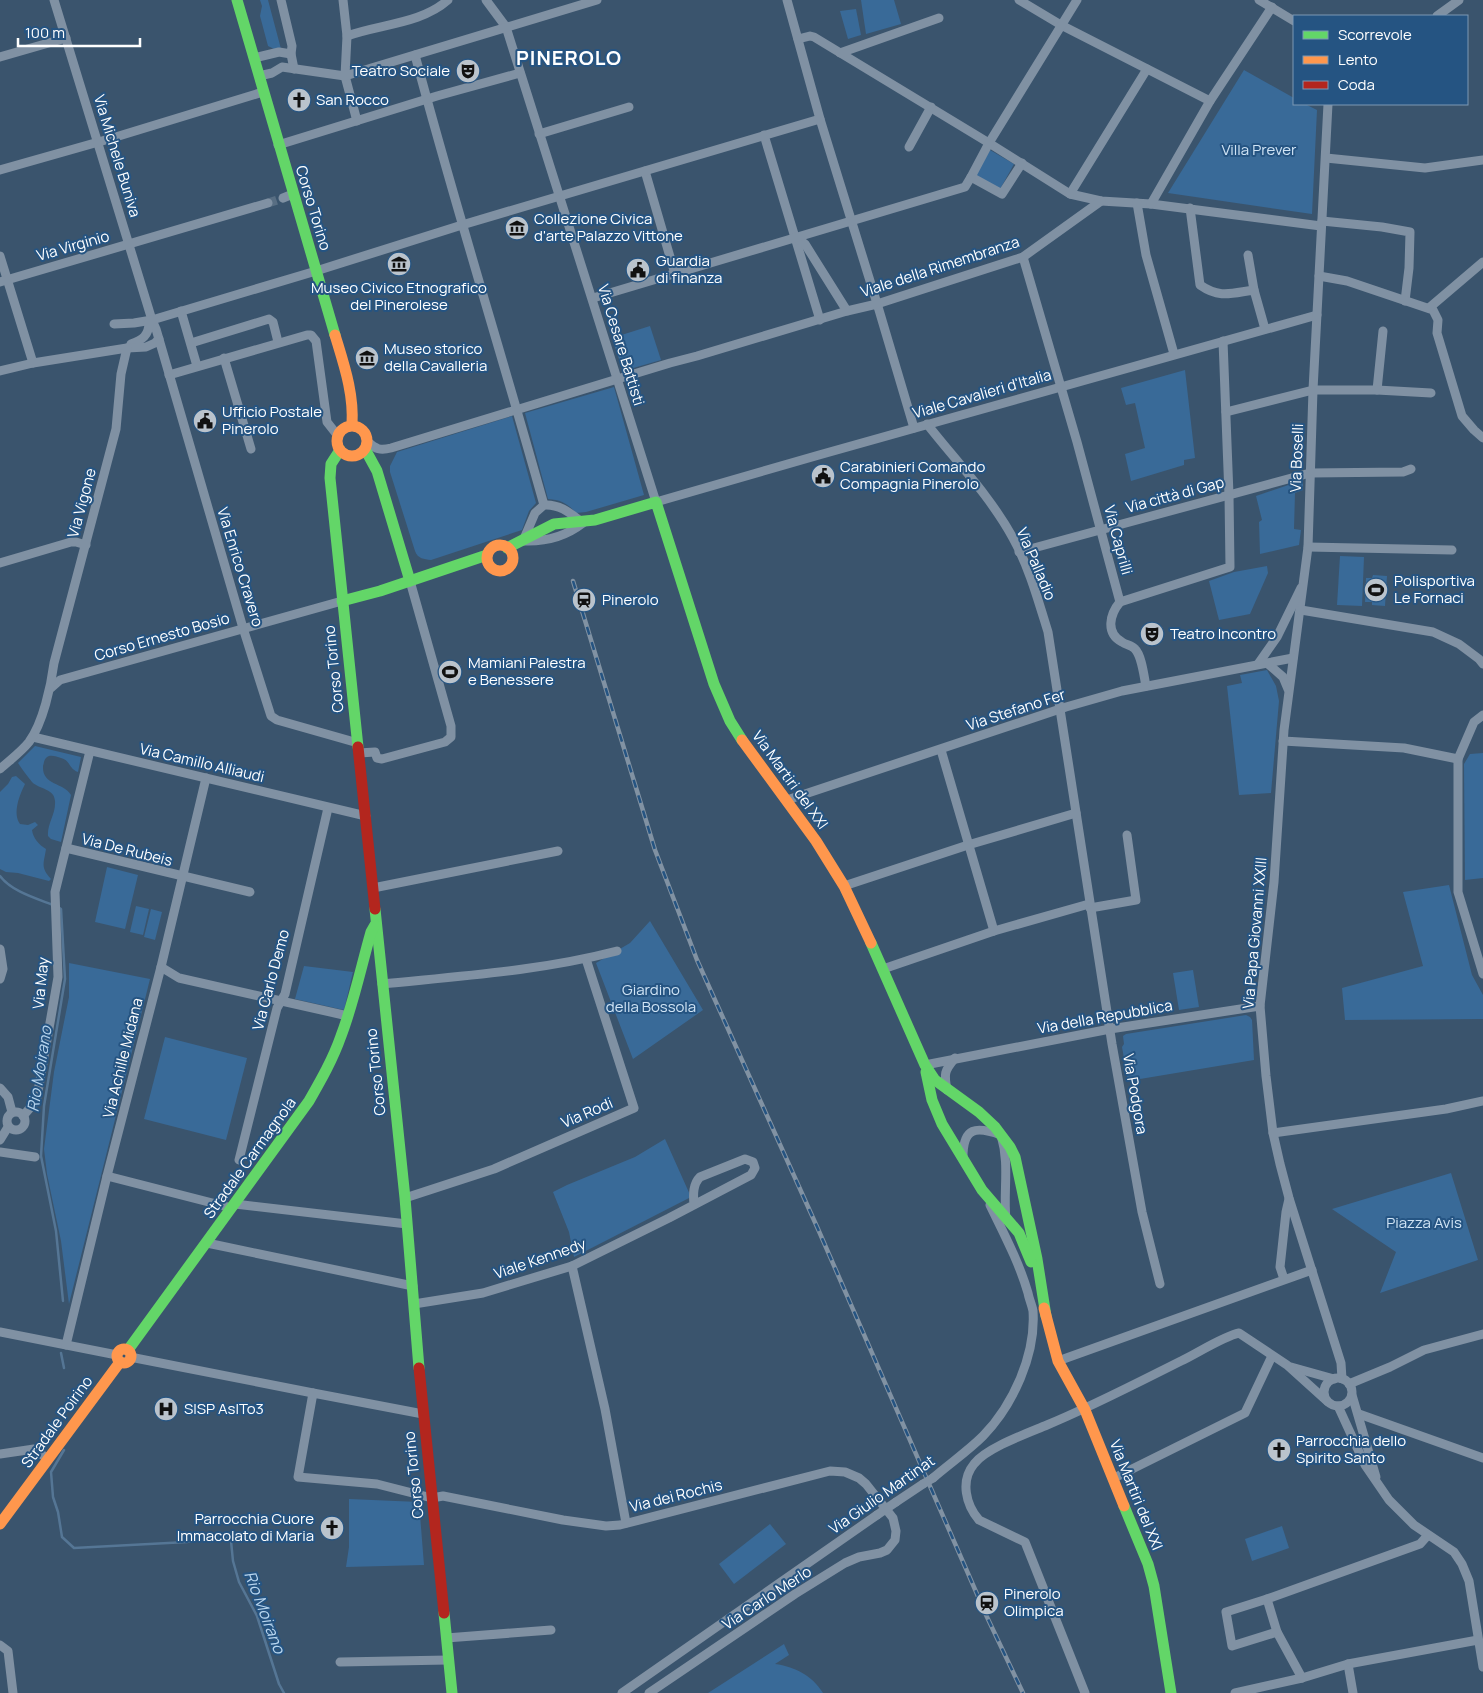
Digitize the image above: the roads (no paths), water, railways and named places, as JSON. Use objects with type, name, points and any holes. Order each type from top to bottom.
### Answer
[{"type":"main road","name":"Corso Torino","points":[[237,0],[278,145],[288,196],[316,271],[350,390],[353,410],[352,425]]},
{"type":"main road","points":[[367,446],[362,453],[348,456],[337,445],[338,436],[343,428],[352,425],[365,432],[367,446],[377,471],[410,581]]},
{"type":"main road","name":"Corso Torino","points":[[340,450],[331,464],[330,478],[405,1198],[423,1414],[452,1693]]},
{"type":"main road","points":[[507,548],[554,524],[582,523],[656,502]]},
{"type":"main road","name":"Via Martiri del XXI","points":[[656,502],[714,684],[730,721],[750,752],[816,841],[844,886],[883,968],[925,1065],[935,1080],[978,1112],[1001,1135],[1015,1157],[1037,1259],[1046,1316]]},
{"type":"main road","points":[[342,601],[380,591],[487,555],[495,546],[507,548],[513,559],[510,567],[499,572],[493,570],[488,563],[487,555]]},
{"type":"main road","name":"Stradale Carmagnola","points":[[124,1356],[311,1100],[335,1050],[348,1016],[371,932],[376,924]]},
{"type":"main road","name":"Via Martiri del XXI","points":[[925,1065],[932,1100],[942,1124],[982,1190],[1019,1233],[1028,1252],[1058,1361],[1085,1410],[1148,1564],[1154,1586],[1171,1693]]},
{"type":"main road","name":"Stradale Poirino","points":[[0,1524],[124,1356]]},
{"type":"street","name":"Via Michele Buniva","points":[[54,0],[158,338]]},
{"type":"street","points":[[281,0],[292,46],[294,69]]},
{"type":"street","points":[[343,0],[347,36],[346,76],[357,121]]},
{"type":"street","points":[[347,36],[366,29],[419,17],[441,6],[448,0]]},
{"type":"street","name":"Via Cesare Battisti","points":[[486,0],[506,27],[656,502]]},
{"type":"street","points":[[259,76],[272,73],[282,67],[346,76],[597,0]]},
{"type":"street","points":[[787,0],[820,119],[914,428]]},
{"type":"street","points":[[1020,0],[1061,25],[1210,101]]},
{"type":"street","points":[[593,298],[965,187],[989,143],[1077,0]]},
{"type":"street","points":[[1259,0],[1293,20]]},
{"type":"street","points":[[1438,15],[1459,0]]},
{"type":"street","points":[[1151,204],[1210,101],[1272,7]]},
{"type":"street","points":[[840,53],[939,18]]},
{"type":"street","points":[[798,39],[814,37],[932,107],[1070,194],[1101,201],[1151,204],[1322,223],[1382,227],[1410,232],[1409,268],[1405,301]]},
{"type":"street","points":[[0,57],[66,38]]},
{"type":"street","points":[[254,58],[279,52],[292,54]]},
{"type":"street","points":[[282,67],[285,58],[292,54]]},
{"type":"street","points":[[415,55],[462,225],[543,501],[535,513],[523,541]]},
{"type":"street","points":[[1070,194],[1147,69]]},
{"type":"street","points":[[278,145],[520,73]]},
{"type":"street","points":[[0,170],[264,92]]},
{"type":"street","points":[[1322,223],[1328,105]]},
{"type":"street","points":[[909,147],[932,107]]},
{"type":"street","points":[[539,134],[630,108]]},
{"type":"street","points":[[114,324],[152,320],[181,312],[462,225],[820,119]]},
{"type":"street","points":[[764,135],[820,320]]},
{"type":"street","points":[[1326,158],[1424,168],[1483,160]]},
{"type":"street","points":[[971,177],[1002,194],[1022,163]]},
{"type":"street","points":[[645,171],[675,274]]},
{"type":"street","name":"Viale della Rimembranza","points":[[367,446],[376,449],[388,449],[617,379],[847,311],[877,304],[1023,257],[1101,201]]},
{"type":"street","name":"Via Virginio","points":[[3,281],[268,203]]},
{"type":"street","points":[[1137,203],[1146,255],[1174,354]]},
{"type":"street","points":[[1190,208],[1200,284],[1210,292],[1220,294],[1254,290]]},
{"type":"street","name":"Via Boselli","points":[[1288,690],[1308,548],[1316,315],[1322,223]]},
{"type":"street","points":[[796,237],[805,244],[847,311]]},
{"type":"street","points":[[1248,255],[1254,290],[1265,329]]},
{"type":"street","points":[[0,256],[3,281],[33,363]]},
{"type":"street","name":"Via Caprilli","points":[[1023,257],[1061,386],[1120,602]]},
{"type":"street","points":[[1429,308],[1483,262]]},
{"type":"street","points":[[1319,276],[1347,281],[1433,310],[1438,320],[1438,333],[1462,416],[1483,438]]},
{"type":"street","points":[[181,312],[197,366]]},
{"type":"street","name":"Viale Cavalieri d'Italia","points":[[656,502],[1316,315]]},
{"type":"street","points":[[191,343],[269,319],[272,322],[278,342]]},
{"type":"street","points":[[126,348],[141,341],[152,320]]},
{"type":"street","points":[[1377,390],[1383,331]]},
{"type":"street","points":[[169,375],[278,342],[307,335],[313,336],[316,341],[327,422],[338,436]]},
{"type":"street","points":[[0,371],[33,363],[126,348],[146,347],[155,343],[158,338],[144,337]]},
{"type":"street","name":"Via Enrico Cravero","points":[[158,338],[243,628],[271,716],[274,719],[358,748]]},
{"type":"street","points":[[1146,686],[1135,648],[1116,638],[1113,632],[1110,622],[1120,602],[1230,567],[1223,340]]},
{"type":"street","name":"Via Vigone","points":[[0,769],[24,748],[33,737],[50,688],[54,663],[116,430],[121,374],[126,348]]},
{"type":"street","points":[[224,358],[250,449]]},
{"type":"street","points":[[0,378],[15,368]]},
{"type":"street","points":[[1226,412],[1313,390],[1377,390],[1431,393]]},
{"type":"street","name":"Via Palladio","points":[[927,424],[993,506],[1013,538],[1029,575],[1048,632],[1059,710]]},
{"type":"street","name":"Via città di Gap","points":[[1019,552],[1310,473],[1403,472],[1411,469]]},
{"type":"street","points":[[543,501],[558,506],[582,523]]},
{"type":"street","points":[[0,563],[71,542],[86,545]]},
{"type":"street","points":[[1308,548],[1452,550]]},
{"type":"street","points":[[358,748],[375,752],[377,758],[382,760],[445,742],[450,737],[451,726],[410,581]]},
{"type":"street","points":[[1288,690],[1283,677],[1263,663],[1304,581]]},
{"type":"street","name":"Corso Ernesto Bosio","points":[[50,688],[60,680],[342,601]]},
{"type":"street","points":[[1300,610],[1433,632],[1459,644],[1483,664]]},
{"type":"street","name":"Via Stefano Fer","points":[[787,800],[1059,710],[1117,693],[1293,658]]},
{"type":"street","points":[[54,663],[55,672],[60,680]]},
{"type":"street","name":"Via Papa Giovanni XXIII","points":[[1288,690],[1274,882],[1260,1006],[1273,1133],[1290,1198],[1341,1363],[1342,1381]]},
{"type":"street","name":"Via Podgora","points":[[1059,710],[1110,1028],[1142,1212],[1160,1284]]},
{"type":"street","points":[[1483,715],[1474,722],[1458,759],[1458,892],[1483,974]]},
{"type":"street","name":"Via Camillo Alliaudi","points":[[33,737],[366,816]]},
{"type":"street","points":[[1283,741],[1404,748],[1458,759]]},
{"type":"street","name":"Via De Rubeis","points":[[90,750],[66,848],[250,892]]},
{"type":"street","points":[[941,750],[994,932]]},
{"type":"street","name":"Via Achille Midana","points":[[66,1345],[161,967],[206,778]]},
{"type":"street","name":"Via Carlo Demo","points":[[239,1160],[277,1008],[282,1001],[328,808]]},
{"type":"street","points":[[844,886],[968,845],[1076,813]]},
{"type":"street","points":[[883,968],[994,932],[1090,906],[1136,900],[1128,835]]},
{"type":"street","name":"Via May","points":[[23,1116],[38,1097],[44,1052],[56,990],[58,963],[55,892],[66,848]]},
{"type":"street","points":[[373,888],[558,851]]},
{"type":"street","points":[[0,949],[3,969],[0,979]]},
{"type":"street","points":[[382,984],[524,970],[586,959],[617,951]]},
{"type":"street","name":"Via Rodi","points":[[405,1198],[494,1168],[634,1108],[586,959]]},
{"type":"street","points":[[161,967],[179,978],[348,1016]]},
{"type":"street","name":"Via della Repubblica","points":[[925,1065],[1110,1028],[1260,1006]]},
{"type":"street","points":[[947,1090],[944,1077],[946,1068],[955,1058]]},
{"type":"street","points":[[0,1088],[8,1097],[12,1112]]},
{"type":"street","points":[[1273,1133],[1446,1109],[1483,1101]]},
{"type":"street","points":[[0,1140],[8,1127],[6,1119],[12,1112],[18,1112],[23,1116],[25,1122],[22,1127],[14,1130],[8,1127]]},
{"type":"street","points":[[963,1157],[963,1145],[966,1136],[972,1131],[990,1131],[1001,1135],[1006,1150],[1006,1217],[1009,1243]]},
{"type":"street","points":[[0,1152],[35,1157]]},
{"type":"street","name":"Viale Kennedy","points":[[414,1304],[483,1293],[572,1266],[694,1205],[751,1175],[755,1171],[753,1162],[745,1159],[700,1176],[694,1188],[694,1205]]},
{"type":"street","points":[[107,1176],[234,1206],[407,1224]]},
{"type":"street","name":"Via Martiri del XXI","points":[[982,1190],[1009,1243]]},
{"type":"street","points":[[1284,1279],[1280,1267],[1286,1212],[1290,1198]]},
{"type":"street","name":"Via Giulio Martinat","points":[[622,1693],[933,1478],[982,1436],[1000,1416],[1015,1390],[1025,1364],[1032,1336],[1032,1310],[1024,1280],[1009,1243]]},
{"type":"street","points":[[207,1244],[412,1286]]},
{"type":"street","points":[[572,1266],[605,1410],[626,1523]]},
{"type":"street","points":[[1058,1361],[1312,1270]]},
{"type":"street","points":[[0,1332],[423,1414]]},
{"type":"street","points":[[1085,1693],[1025,1542],[979,1520],[974,1514],[965,1488],[971,1469],[974,1463],[988,1453],[1012,1440],[1085,1410],[1236,1333],[1242,1334],[1287,1365],[1328,1402],[1338,1406],[1365,1465],[1400,1513],[1454,1552],[1462,1564],[1469,1581],[1478,1640],[1482,1650],[1483,1667]]},
{"type":"street","points":[[1328,1402],[1325,1395],[1326,1387],[1390,1368],[1429,1348],[1483,1334]]},
{"type":"street","points":[[1114,1478],[1245,1412],[1272,1356]]},
{"type":"street","points":[[1287,1365],[1342,1381],[1352,1395],[1359,1414],[1379,1486]]},
{"type":"street","name":"Via dei Rochis","points":[[313,1393],[298,1476],[377,1484],[432,1498],[443,1496],[564,1520],[606,1526],[626,1523],[830,1472],[845,1472],[859,1478],[866,1484],[893,1518],[896,1531]]},
{"type":"street","points":[[1338,1406],[1348,1401],[1352,1395]]},
{"type":"street","points":[[1359,1414],[1483,1458]]},
{"type":"street","points":[[0,1454],[34,1449],[48,1459]]},
{"type":"street","name":"Via Carlo Merlo","points":[[649,1693],[795,1594],[845,1563],[859,1557],[887,1550],[895,1540],[896,1531]]},
{"type":"street","points":[[1277,1632],[1232,1646],[1226,1612],[1420,1544],[1428,1535]]},
{"type":"street","points":[[1267,1599],[1277,1632],[1302,1678]]},
{"type":"street","points":[[446,1638],[551,1630]]},
{"type":"street","points":[[1235,1693],[1302,1678],[1348,1664],[1478,1640]]},
{"type":"street","points":[[0,1645],[8,1651],[13,1693]]},
{"type":"street","points":[[340,1662],[448,1660]]},
{"type":"street","points":[[1348,1664],[1353,1693]]},
{"type":"waterway","name":"Rio Moirano","points":[[0,876],[17,890],[53,905]]},
{"type":"waterway","name":"Rio Moirano","points":[[58,907],[61,909],[65,979],[44,1106],[41,1156],[56,1231],[63,1301]]},
{"type":"waterway","points":[[61,1353],[64,1368]]},
{"type":"waterway","name":"Rio Moirano","points":[[64,1450],[51,1472],[53,1497],[58,1512],[62,1537],[74,1548],[187,1542],[214,1535],[222,1535],[231,1541],[233,1561],[239,1582],[257,1616],[279,1684],[284,1693]]},
{"type":"tunnel","points":[[268,203],[283,198]]},
{"type":"railway","points":[[573,581],[655,850],[697,960],[818,1229],[987,1617],[1023,1693]]},
{"type":"place","name":"Teatro Sociale","points":[[468,71]]},
{"type":"place","name":"San Rocco","points":[[299,100]]},
{"type":"place","name":"Collezione Civica d'arte Palazzo Vittone","points":[[517,228]]},
{"type":"place","name":"Museo Civico Etnografico del Pinerolese","points":[[399,264]]},
{"type":"place","name":"Guardia di finanza","points":[[638,270]]},
{"type":"place","name":"Museo storico della Cavalleria","points":[[367,358]]},
{"type":"place","name":"Ufficio Postale Pinerolo","points":[[205,421]]},
{"type":"place","name":"Carabinieri Comando Compagnia Pinerolo","points":[[823,476]]},
{"type":"place","name":"Polisportiva Le Fornaci","points":[[1376,590]]},
{"type":"place","name":"Pinerolo","points":[[584,600]]},
{"type":"place","name":"Teatro Incontro","points":[[1152,634]]},
{"type":"place","name":"Mamiani Palestra e Benessere","points":[[450,672]]},
{"type":"place","name":"SISP AslTo3","points":[[166,1409]]},
{"type":"place","name":"Parrocchia dello Spirito Santo","points":[[1279,1450]]},
{"type":"place","name":"Parrocchia Cuore Immacolato di Maria","points":[[332,1528]]},
{"type":"place","name":"Pinerolo Olimpica","points":[[987,1603]]},
{"type":"district","name":"PINEROLO","points":[[569,58]]},
{"type":"park label","name":"Villa Prever","points":[[1259,150]]},
{"type":"park label","name":"Giardino della Bossola","points":[[651,998]]},
{"type":"park label","name":"Piazza Avis","points":[[1424,1223]]}]
